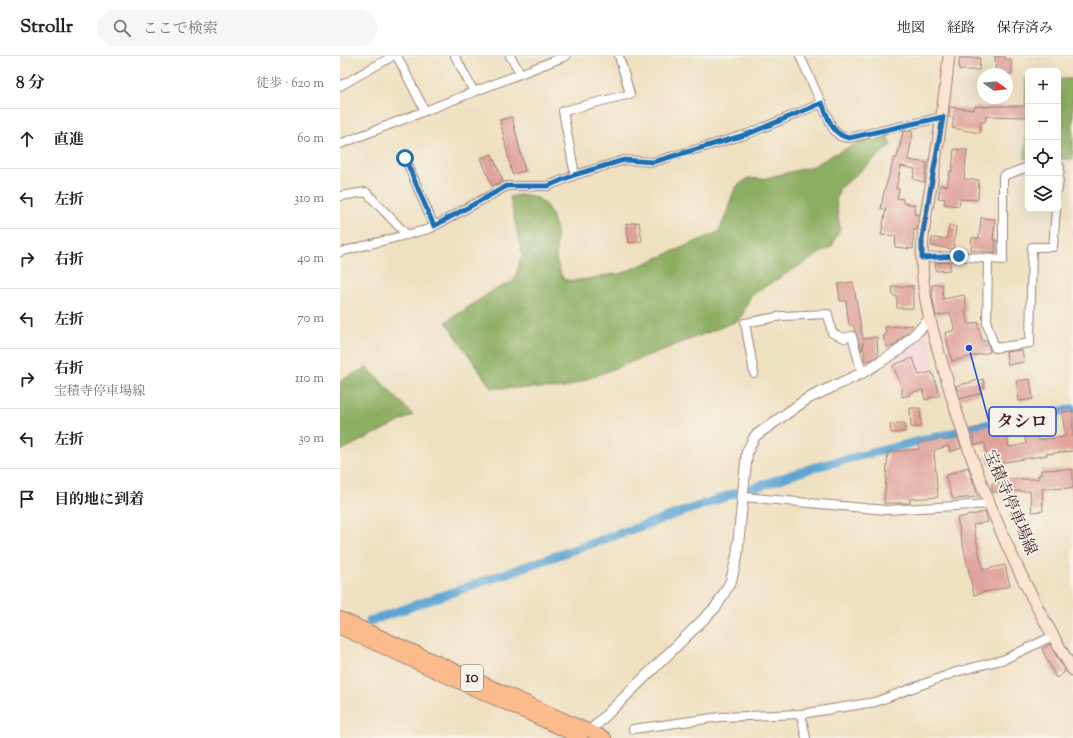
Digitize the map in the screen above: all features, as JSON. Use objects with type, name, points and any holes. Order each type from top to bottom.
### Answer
[{"type":"main road","name":"宝積寺停車場線","points":[[949,56],[943,117],[922,238],[925,297],[957,418],[990,504],[1052,636],[1073,670]]},
{"type":"main road","name":"10","points":[[340,618],[584,736]]},
{"type":"main road","name":"10","points":[[340,628],[584,736],[605,738]]},
{"type":"street","points":[[340,86],[393,56]]},
{"type":"street","points":[[397,56],[425,111]]},
{"type":"street","points":[[455,56],[474,92]]},
{"type":"street","points":[[510,56],[521,74]]},
{"type":"street","points":[[340,144],[566,56]]},
{"type":"street","points":[[574,175],[563,111],[630,94],[620,56]]},
{"type":"street","points":[[800,56],[834,129],[840,136],[849,138],[943,117]]},
{"type":"street","points":[[340,252],[407,235],[434,226],[507,186],[548,186],[574,175],[624,160],[653,162],[748,134],[822,103]]},
{"type":"street","points":[[405,158],[434,226]]},
{"type":"street","points":[[922,258],[959,256],[1003,260],[1002,176],[1025,168]]},
{"type":"street","points":[[340,196],[366,192],[407,235]]},
{"type":"street","points":[[988,259],[987,324],[995,348],[1030,343],[1032,247],[1053,247],[1056,212]]},
{"type":"street","points":[[754,373],[745,324],[782,316],[828,314],[832,333],[844,338],[852,336],[862,374]]},
{"type":"street","points":[[584,736],[716,607],[731,581],[736,562],[744,497],[747,452],[755,436],[807,399],[862,374],[898,351],[930,320]]},
{"type":"street","points":[[744,497],[886,510],[990,504]]},
{"type":"street","points":[[633,729],[720,717],[801,714],[875,702],[956,672],[1005,659],[1052,636]]},
{"type":"street","points":[[801,714],[806,738]]},
{"type":"shaded area","points":[[925,330],[937,370],[922,373],[899,383],[891,362]]},
{"type":"green space","points":[[1061,79],[1073,79],[1073,159],[1061,159]]},
{"type":"green space","points":[[878,135],[887,135],[891,145],[839,189],[836,201],[840,229],[832,246],[751,295],[740,320],[564,388],[491,388],[446,322],[494,290],[514,281],[522,255],[510,197],[528,195],[535,197],[547,206],[554,221],[556,235],[556,258],[563,279],[583,280],[620,274],[716,233],[721,228],[736,187],[748,178],[762,179],[814,166],[832,155]]},
{"type":"green space","points":[[367,367],[413,415],[340,451],[340,381]]},
{"type":"building","points":[[995,56],[1005,56],[1005,59],[1011,59],[1012,68],[996,68]]},
{"type":"building","points":[[959,58],[980,58],[979,68],[977,68],[977,70],[959,70]]},
{"type":"building","points":[[975,106],[1025,106],[1025,117],[986,116],[985,122],[981,122],[980,133],[952,128],[954,118],[949,117],[950,107],[974,110]]},
{"type":"building","points":[[512,117],[525,171],[512,174],[500,120]]},
{"type":"building","points":[[903,132],[913,132],[908,160],[927,163],[924,182],[913,179],[915,169],[901,166],[896,189],[899,189],[897,198],[903,199],[903,203],[915,205],[914,214],[919,215],[917,230],[914,229],[913,249],[895,247],[896,236],[881,235],[886,209],[881,209],[883,196],[894,158],[897,158]]},
{"type":"building","points":[[954,149],[967,150],[964,179],[979,180],[978,200],[960,199],[959,206],[944,204],[945,199],[938,198],[940,185],[947,186],[950,171],[952,171]]},
{"type":"building","points":[[492,154],[503,181],[492,186],[481,158]]},
{"type":"building","points":[[981,218],[995,219],[993,240],[996,240],[995,253],[971,250],[972,238],[979,238]]},
{"type":"building","points":[[639,222],[642,241],[629,243],[626,224]]},
{"type":"building","points":[[949,225],[956,227],[953,249],[931,246],[932,238],[947,239]]},
{"type":"building","points":[[950,262],[950,270],[936,271],[935,263]]},
{"type":"building","points":[[853,282],[863,339],[877,337],[878,355],[871,360],[865,361],[863,342],[862,351],[853,325],[849,325],[846,301],[840,301],[838,284]]},
{"type":"building","points":[[942,284],[943,299],[964,295],[967,311],[965,311],[969,325],[978,322],[982,341],[987,340],[990,352],[952,361],[945,333],[955,330],[950,313],[936,316],[933,299],[932,285]]},
{"type":"building","points":[[913,286],[913,308],[897,308],[897,296],[893,296],[892,287]]},
{"type":"building","points":[[913,325],[894,346],[887,347],[883,336],[886,336],[885,327]]},
{"type":"building","points":[[1022,350],[1024,362],[1008,365],[1006,352]]},
{"type":"building","points":[[913,358],[919,375],[932,372],[940,395],[925,400],[923,390],[909,393],[910,395],[902,397],[902,388],[893,365]]},
{"type":"building","points":[[983,379],[985,387],[980,389],[981,393],[960,399],[956,386]]},
{"type":"building","points":[[1030,379],[1033,399],[1019,401],[1016,381]]},
{"type":"building","points":[[910,408],[920,408],[921,427],[911,427]]},
{"type":"building","points":[[1073,411],[1073,451],[1046,454],[1047,455],[988,465],[985,443],[975,445],[972,429],[1005,423],[1009,447],[1026,444],[1022,420],[1034,418],[1038,440],[1063,437],[1065,436],[1062,412]]},
{"type":"building","points":[[905,423],[905,432],[891,433],[890,424]]},
{"type":"building","points":[[957,436],[961,448],[950,452],[949,446],[934,450],[938,497],[910,499],[910,503],[884,503],[888,452],[919,449],[918,443],[943,438],[944,441]]},
{"type":"building","points":[[968,467],[978,497],[953,499],[945,476]]},
{"type":"building","points":[[1073,469],[1073,488],[1042,489],[1043,511],[1032,512],[1030,491],[992,492],[992,483],[1008,482],[1008,479],[1038,479],[1038,475],[1041,475],[1041,470]]},
{"type":"building","points":[[985,512],[988,522],[973,525],[983,570],[1005,565],[1010,586],[974,595],[957,518]]},
{"type":"building","points":[[1050,644],[1065,672],[1056,678],[1042,649]]},
{"type":"waterway","points":[[966,429],[1073,409]]},
{"type":"waterway","points":[[750,489],[815,467],[956,432]]},
{"type":"waterway","points":[[370,621],[736,493]]},
{"type":"place","name":"タシロ","points":[[969,348]]},
{"type":"route","points":[[405,158],[434,226],[507,186],[548,186],[574,175],[624,160],[653,162],[748,134],[822,103],[834,129],[840,136],[849,138],[943,117],[922,238],[922,258],[959,256]]}]
